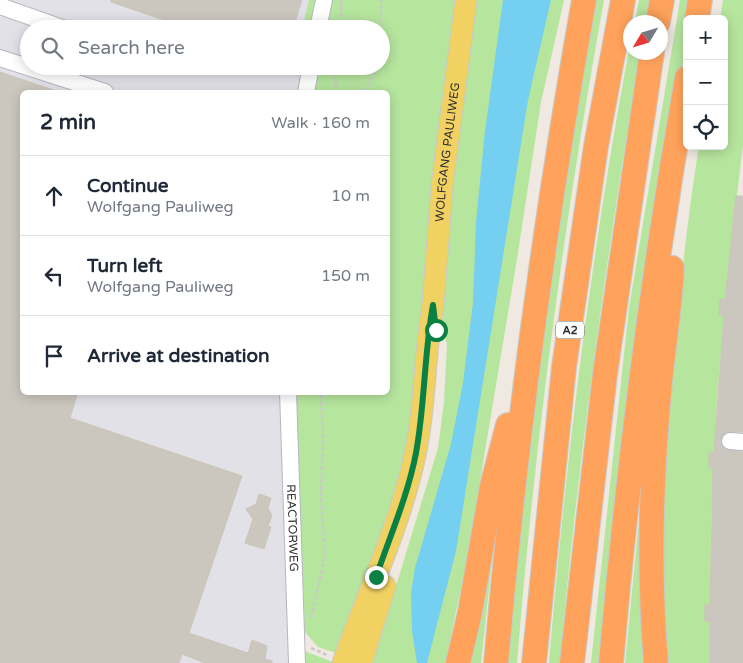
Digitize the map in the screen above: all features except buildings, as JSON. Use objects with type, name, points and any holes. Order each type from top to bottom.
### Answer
[{"type":"highway","points":[[496,663],[508,526],[531,338],[558,151],[584,0]]},
{"type":"highway","name":"A2","points":[[534,663],[564,367],[596,146],[623,0]]},
{"type":"highway","points":[[659,15],[662,0]]},
{"type":"highway","points":[[698,15],[700,0]]},
{"type":"highway","points":[[572,663],[605,374],[651,60]]},
{"type":"highway","points":[[611,663],[632,458],[656,276],[683,102]]},
{"type":"highway","points":[[656,663],[652,604],[652,486],[660,383],[672,280],[684,105]]},
{"type":"highway","points":[[458,663],[470,612],[492,486],[531,338]]},
{"type":"main road","name":"WOLFGANG PAULIWEG","points":[[349,662],[402,504],[415,456],[423,409],[428,332],[433,305],[443,176],[466,0]]},
{"type":"street","points":[[320,20],[324,0]]},
{"type":"street","points":[[0,6],[40,20]]},
{"type":"street","points":[[0,58],[20,64]]},
{"type":"street","points":[[52,75],[99,90]]},
{"type":"street","points":[[306,90],[309,75]]},
{"type":"street","name":"REACTORWEG","points":[[288,395],[297,663]]},
{"type":"path","points":[[341,0],[342,20]]},
{"type":"path","points":[[380,20],[381,0]]},
{"type":"path","points":[[333,75],[336,82],[335,90]]},
{"type":"path","points":[[365,90],[373,75]]},
{"type":"path","points":[[321,395],[324,440],[321,479],[324,556],[313,614],[307,624],[296,635],[312,649],[349,662]]},
{"type":"shaded area","points":[[0,0],[318,0],[313,20],[20,20],[20,75],[301,75],[297,90],[20,90],[20,395],[282,395],[290,663],[0,663]]},
{"type":"green space","points":[[309,0],[317,0],[314,20],[304,20]]},
{"type":"green space","points":[[330,0],[457,0],[416,436],[342,655],[318,647],[305,632],[295,395],[390,395],[390,90],[310,90],[313,75],[390,75],[390,20],[324,20]]},
{"type":"green space","points":[[475,0],[564,0],[541,102],[466,565],[445,663],[366,663],[379,642],[438,448],[444,402],[447,345],[442,322],[448,228],[461,97]]},
{"type":"green space","points":[[592,0],[604,0],[576,165],[552,331],[524,580],[517,663],[505,663],[552,245]]},
{"type":"green space","points":[[639,0],[650,0],[647,15],[636,15]]},
{"type":"green space","points":[[680,0],[694,0],[688,15],[683,15],[683,62],[668,147],[603,663],[591,663],[629,308]]},
{"type":"green space","points":[[723,0],[743,0],[743,145],[728,270],[717,400],[711,526],[710,663],[666,663],[661,570],[662,538],[672,380],[685,246],[698,150],[728,150],[728,15],[721,15]]},
{"type":"green space","points":[[627,60],[639,60],[594,357],[575,510],[560,663],[549,663],[572,430],[592,275]]},
{"type":"green space","points":[[498,506],[481,663],[467,663]]},
{"type":"green space","points":[[643,519],[646,663],[625,663],[639,520]]},
{"type":"green space","points":[[304,651],[336,663],[304,663]]},
{"type":"water","points":[[503,0],[551,0],[528,100],[456,551],[427,663],[417,663],[412,631],[411,593],[415,568],[451,444],[463,383],[473,303],[476,222],[485,131]]},
{"type":"route","points":[[376,577],[402,504],[415,456],[423,409],[428,332],[433,305],[436,330]]}]
